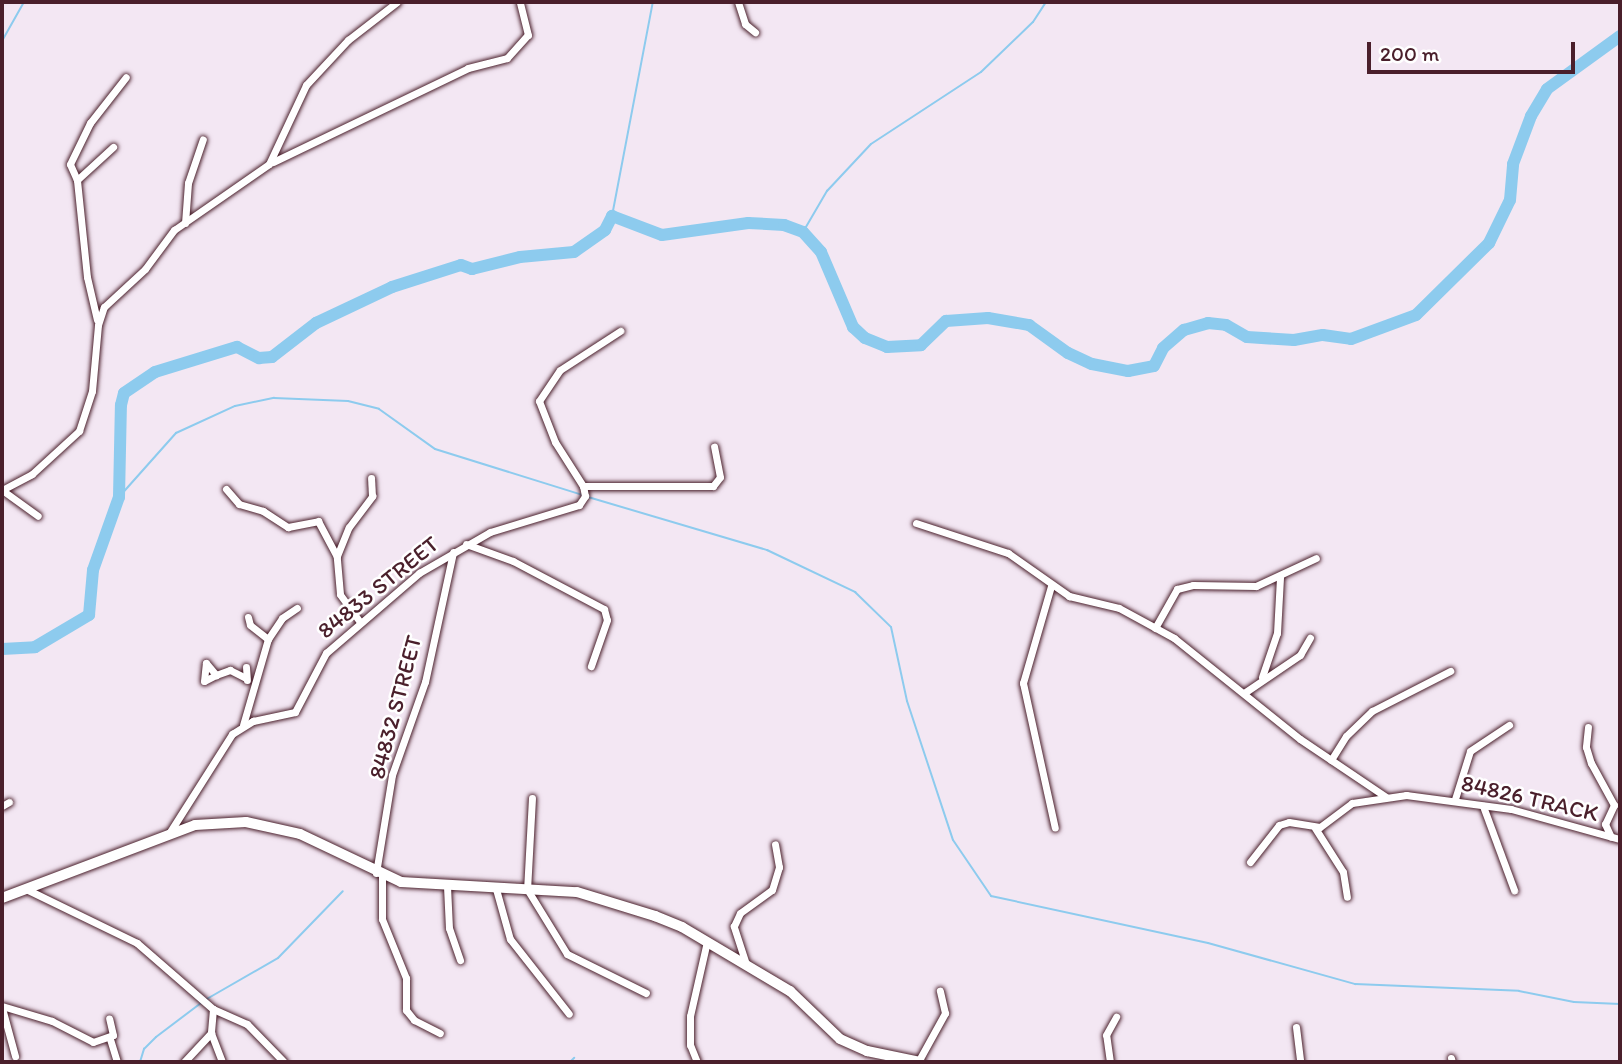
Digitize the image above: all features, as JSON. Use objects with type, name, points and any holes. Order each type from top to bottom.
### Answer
[{"type":"street","points":[[269,164],[306,85],[348,40],[397,2]]},
{"type":"street","points":[[38,516],[2,490],[32,474],[79,431],[92,391],[98,325],[104,307],[185,223],[269,164],[468,68],[507,58],[528,35],[520,2]]},
{"type":"street","points":[[738,2],[745,24],[755,32]]},
{"type":"street","points":[[98,325],[86,277],[77,180],[71,159],[90,123],[126,77]]},
{"type":"street","points":[[185,223],[188,183],[203,139]]},
{"type":"street","points":[[77,180],[113,147]]},
{"type":"street","points":[[620,331],[560,370],[541,395],[541,405],[555,442],[583,486],[713,486],[720,477],[714,447]]},
{"type":"street","points":[[337,556],[349,527],[372,496],[371,478]]},
{"type":"street","name":"84833 STREET","points":[[168,836],[221,746],[243,726],[295,712],[326,653],[360,622],[465,544],[579,505],[585,496],[583,486]]},
{"type":"street","points":[[226,489],[239,504],[263,511],[288,527],[318,521],[337,556],[340,594],[360,622]]},
{"type":"street","points":[[916,523],[1008,553],[1051,586],[1069,596],[1119,608],[1156,628],[1192,650],[1331,760],[1386,797]]},
{"type":"street","points":[[465,544],[513,561],[604,609],[607,620],[592,666]]},
{"type":"street","name":"84832 STREET","points":[[440,1033],[414,1020],[406,1010],[405,978],[382,919],[379,874],[393,775],[425,682],[453,552]]},
{"type":"street","points":[[1156,628],[1173,594],[1183,586],[1242,588],[1280,577],[1317,558]]},
{"type":"street","points":[[1262,677],[1278,633],[1280,577]]},
{"type":"street","points":[[1051,586],[1023,683],[1055,828]]},
{"type":"street","points":[[243,726],[268,639],[282,618],[297,608]]},
{"type":"street","points":[[248,617],[250,625],[268,639]]},
{"type":"street","points":[[1244,693],[1262,677],[1300,655],[1310,639]]},
{"type":"street","points":[[246,667],[246,678],[251,691]]},
{"type":"street","points":[[216,675],[230,670],[246,678]]},
{"type":"street","points":[[1331,760],[1346,736],[1372,711],[1450,671]]},
{"type":"street","points":[[1455,799],[1470,751],[1509,725]]},
{"type":"street","points":[[1588,727],[1586,747],[1591,763],[1614,805],[1605,824],[1611,837]]},
{"type":"street","name":"84826 TRACK","points":[[1315,828],[1352,803],[1386,797],[1455,799],[1511,809],[1620,839]]},
{"type":"street","points":[[531,798],[527,889],[567,954],[646,993]]},
{"type":"street","points":[[1483,806],[1514,890]]},
{"type":"street","points":[[2,898],[28,890],[72,869],[213,821],[246,822],[299,834],[379,874],[447,886],[588,894],[682,927],[803,1000],[840,1039],[867,1051],[919,1062],[924,1044],[945,1013],[940,990]]},
{"type":"street","points":[[1250,862],[1279,825],[1289,822],[1315,828],[1343,873],[1347,897]]},
{"type":"street","points":[[747,964],[734,926],[740,913],[772,890],[779,867],[775,844]]},
{"type":"street","points":[[447,886],[449,928],[460,960]]},
{"type":"street","points":[[496,889],[510,939],[569,1014]]},
{"type":"street","points":[[28,890],[137,943],[212,1009],[240,1019],[284,1062]]},
{"type":"street","points":[[697,1062],[691,1045],[690,1016],[707,941]]},
{"type":"street","points":[[2,1007],[52,1021],[93,1042],[110,1039]]},
{"type":"street","points":[[2,1007],[15,1056]]},
{"type":"street","points":[[212,1009],[211,1033],[221,1061]]},
{"type":"street","points":[[1110,1062],[1106,1035],[1116,1017]]},
{"type":"street","points":[[108,1018],[113,1029],[110,1039],[117,1062]]},
{"type":"street","points":[[1296,1027],[1300,1062]]},
{"type":"street","points":[[184,1062],[211,1033]]},
{"type":"waterway","points":[[2,41],[24,2]]},
{"type":"waterway","points":[[612,216],[653,2]]},
{"type":"waterway","points":[[803,232],[827,191],[871,144],[981,72],[1033,22],[1046,2]]},
{"type":"waterway","points":[[2,649],[35,647],[89,615],[93,570],[119,497],[121,405],[124,393],[155,372],[237,347],[259,358],[272,357],[316,323],[392,287],[461,265],[472,269],[520,257],[574,252],[605,230],[612,216],[662,235],[748,223],[784,225],[803,232],[821,252],[853,327],[865,338],[887,347],[921,345],[946,321],[988,318],[1029,325],[1068,353],[1092,364],[1128,371],[1154,366],[1163,348],[1184,330],[1208,323],[1226,325],[1247,337],[1294,340],[1323,335],[1351,339],[1416,315],[1489,243],[1510,200],[1513,164],[1531,116],[1547,89],[1620,36]]},
{"type":"waterway","points":[[119,497],[176,433],[235,406],[274,398],[348,401],[379,409],[435,449],[583,495]]},
{"type":"waterway","points":[[588,497],[767,550],[855,592],[891,627],[907,701],[953,840],[991,896],[1208,943],[1355,984],[1519,991],[1574,1002],[1620,1004]]},
{"type":"waterway","points":[[205,1000],[278,958],[343,891]]},
{"type":"waterway","points":[[140,1062],[144,1049],[156,1037],[201,1003]]},
{"type":"waterway","points":[[570,1062],[574,1058]]}]
